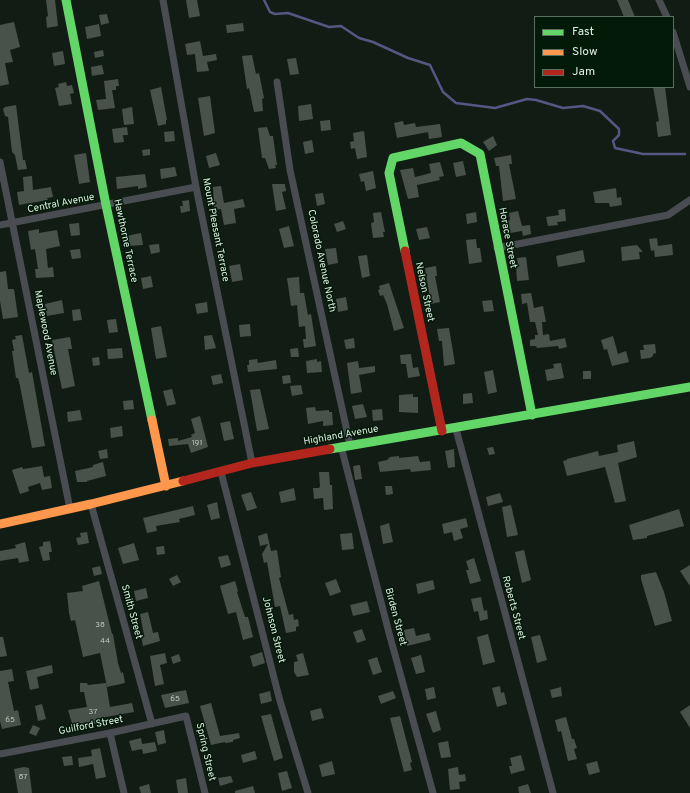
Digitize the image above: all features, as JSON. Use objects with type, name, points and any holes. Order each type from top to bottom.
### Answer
[{"type":"street","name":"Hawthorne Terrace","points":[[66,0],[106,205],[166,486]]},
{"type":"street","name":"Mount Pleasant Terrace","points":[[163,0],[196,187],[252,463]]},
{"type":"street","points":[[659,0],[667,16]]},
{"type":"street","points":[[674,35],[690,86]]},
{"type":"street","name":"Colorado Avenue North","points":[[277,82],[290,170],[345,445]]},
{"type":"street","name":"Horace Street","points":[[393,158],[461,143],[480,154],[497,248],[532,415]]},
{"type":"street","name":"Nelson Street","points":[[393,158],[389,173],[442,430]]},
{"type":"street","name":"Maplewood Avenue","points":[[0,162],[70,509]]},
{"type":"street","name":"Central Avenue","points":[[0,225],[196,187]]},
{"type":"street","points":[[497,248],[668,215],[690,200]]},
{"type":"street","name":"Highland Avenue","points":[[0,524],[166,486],[252,463],[345,445],[456,429],[690,387]]},
{"type":"street","name":"Roberts Street","points":[[456,429],[553,793]]},
{"type":"street","name":"Birden Street","points":[[345,445],[389,633],[433,793]]},
{"type":"street","name":"Johnson Street","points":[[221,472],[280,701],[308,793]]},
{"type":"street","name":"Smith Street","points":[[91,504],[152,724]]},
{"type":"street","name":"Guilford Street","points":[[0,754],[110,733],[186,716]]},
{"type":"street","name":"Spring Street","points":[[186,716],[205,793]]},
{"type":"street","points":[[110,733],[124,793]]},
{"type":"building","points":[[46,0],[55,0],[58,26],[47,28],[46,17],[48,16]]},
{"type":"building","points":[[186,0],[197,0],[200,16],[189,18]]},
{"type":"building","points":[[617,0],[628,0],[635,16],[624,16]]},
{"type":"building","points":[[107,14],[109,23],[101,25],[99,15]]},
{"type":"building","points":[[14,22],[20,47],[10,50],[13,62],[5,63],[9,84],[0,86],[0,25]]},
{"type":"building","points":[[243,23],[244,31],[227,33],[226,25]]},
{"type":"building","points":[[99,24],[101,36],[87,39],[85,27]]},
{"type":"building","points":[[200,41],[203,56],[216,54],[217,60],[207,62],[209,71],[197,72],[195,54],[187,55],[185,44]]},
{"type":"building","points":[[103,50],[104,56],[95,58],[94,52]]},
{"type":"building","points":[[63,51],[65,64],[54,66],[52,53]]},
{"type":"building","points":[[252,55],[256,74],[259,73],[264,98],[262,99],[263,111],[254,112],[249,88],[247,89],[242,56]]},
{"type":"building","points":[[296,58],[299,74],[290,75],[287,59]]},
{"type":"building","points":[[102,65],[104,74],[92,76],[91,67]]},
{"type":"building","points":[[118,79],[119,86],[116,86],[116,90],[112,90],[115,108],[98,110],[96,100],[106,99],[104,81]]},
{"type":"building","points":[[66,82],[67,86],[72,85],[74,93],[70,94],[72,104],[59,106],[55,88],[59,87],[58,84]]},
{"type":"building","points":[[161,87],[167,120],[166,124],[158,126],[150,90]]},
{"type":"building","points":[[653,88],[665,88],[671,135],[658,137],[656,122],[659,121]]},
{"type":"building","points":[[210,96],[215,133],[204,136],[198,98]]},
{"type":"building","points":[[311,104],[313,119],[299,121],[298,106]]},
{"type":"building","points":[[16,105],[23,160],[25,160],[27,169],[18,170],[15,155],[12,152],[8,117],[5,116],[3,109],[5,107]]},
{"type":"building","points":[[132,107],[134,124],[124,125],[122,109]]},
{"type":"building","points":[[330,120],[331,130],[321,131],[320,121]]},
{"type":"building","points":[[403,121],[404,125],[415,123],[416,127],[440,124],[442,137],[429,139],[428,132],[397,138],[394,123]]},
{"type":"building","points":[[127,127],[128,135],[123,135],[124,142],[114,143],[112,129]]},
{"type":"building","points":[[267,127],[270,136],[273,136],[277,165],[275,165],[276,168],[269,169],[265,158],[262,158],[258,128]]},
{"type":"building","points":[[174,131],[175,141],[165,142],[164,132]]},
{"type":"building","points":[[364,131],[367,157],[357,159],[355,148],[351,149],[350,142],[354,141],[353,133]]},
{"type":"building","points":[[493,136],[497,145],[489,151],[483,142]]},
{"type":"building","points":[[312,140],[314,152],[305,154],[303,142]]},
{"type":"building","points":[[150,149],[150,155],[143,156],[142,150]]},
{"type":"building","points":[[86,153],[90,182],[79,184],[74,155]]},
{"type":"building","points":[[216,153],[220,165],[209,168],[206,156]]},
{"type":"building","points":[[511,155],[512,164],[509,164],[516,199],[503,201],[499,166],[496,166],[494,158]]},
{"type":"building","points":[[463,161],[466,175],[456,177],[453,163]]},
{"type":"building","points":[[440,162],[444,176],[439,177],[440,180],[417,185],[419,197],[408,199],[400,170],[413,168],[415,177],[431,173],[429,164]]},
{"type":"building","points":[[175,167],[177,176],[161,179],[160,169]]},
{"type":"building","points":[[373,171],[376,188],[366,191],[364,181],[361,182],[359,174]]},
{"type":"building","points":[[145,174],[147,187],[138,189],[138,186],[117,189],[116,177]]},
{"type":"building","points":[[32,176],[33,190],[51,187],[53,197],[47,198],[48,200],[19,205],[17,192],[24,191],[23,177]]},
{"type":"building","points":[[272,184],[285,184],[286,191],[282,192],[286,209],[276,211]]},
{"type":"building","points":[[221,186],[224,203],[243,199],[245,207],[234,209],[236,223],[224,225],[221,209],[214,210],[213,187]]},
{"type":"building","points":[[616,188],[617,198],[621,197],[622,205],[610,207],[609,203],[595,203],[593,192]]},
{"type":"building","points":[[323,193],[325,204],[317,206],[315,194]]},
{"type":"building","points":[[189,200],[190,211],[181,213],[180,206],[183,206],[182,201]]},
{"type":"building","points":[[565,209],[566,221],[557,222],[558,225],[548,226],[546,217],[559,215],[558,210]]},
{"type":"building","points":[[518,211],[522,226],[530,225],[531,234],[523,236],[522,231],[510,233],[508,221],[510,220],[509,213]]},
{"type":"building","points":[[381,212],[385,232],[383,232],[384,237],[373,238],[371,223],[374,222],[373,213]]},
{"type":"building","points":[[476,212],[477,222],[467,224],[466,214]]},
{"type":"building","points":[[343,221],[346,229],[337,232],[334,224]]},
{"type":"building","points":[[79,223],[80,235],[71,236],[69,224]]},
{"type":"building","points":[[289,226],[294,246],[284,248],[279,229]]},
{"type":"building","points":[[427,227],[430,238],[419,240],[416,229]]},
{"type":"building","points":[[39,229],[39,233],[57,230],[60,246],[46,249],[48,268],[53,267],[54,277],[36,278],[35,269],[38,269],[35,249],[31,250],[28,231]]},
{"type":"building","points":[[141,233],[143,245],[128,246],[126,236]]},
{"type":"building","points":[[657,238],[658,246],[672,244],[673,255],[655,257],[654,250],[651,251],[649,239]]},
{"type":"building","points":[[476,239],[477,248],[480,248],[482,262],[469,264],[466,240]]},
{"type":"building","points":[[159,244],[160,252],[151,254],[149,245]]},
{"type":"building","points":[[637,245],[643,252],[639,252],[640,259],[622,261],[621,247]]},
{"type":"building","points":[[336,248],[338,263],[328,265],[325,249]]},
{"type":"building","points":[[80,249],[81,258],[72,259],[70,250]]},
{"type":"building","points":[[583,250],[585,262],[558,267],[556,256]]},
{"type":"building","points":[[367,255],[370,276],[362,278],[358,256]]},
{"type":"building","points":[[526,257],[529,280],[517,281],[517,258]]},
{"type":"building","points":[[240,264],[243,280],[232,282],[229,266]]},
{"type":"building","points":[[436,266],[437,276],[435,276],[440,302],[431,304],[425,268]]},
{"type":"building","points":[[6,271],[8,289],[14,289],[18,317],[3,319],[0,301],[0,272]]},
{"type":"building","points":[[151,276],[153,287],[143,289],[141,278]]},
{"type":"building","points":[[299,277],[300,293],[304,293],[308,315],[311,314],[316,346],[304,348],[303,339],[306,339],[305,326],[299,327],[297,305],[291,306],[287,278]]},
{"type":"building","points":[[389,283],[404,328],[394,331],[387,304],[383,295],[380,296],[378,290],[380,289],[379,286]]},
{"type":"building","points":[[531,293],[534,308],[543,306],[546,322],[542,322],[543,335],[549,334],[550,341],[565,338],[567,347],[559,349],[558,346],[537,348],[536,346],[530,346],[530,340],[535,339],[535,335],[538,335],[535,322],[530,322],[527,303],[522,304],[521,294]]},
{"type":"building","points":[[346,297],[348,310],[338,312],[336,299]]},
{"type":"building","points":[[62,300],[64,313],[47,316],[45,304]]},
{"type":"building","points":[[492,300],[494,311],[484,312],[482,301]]},
{"type":"building","points":[[207,302],[208,312],[197,314],[195,304]]},
{"type":"building","points":[[80,309],[82,320],[73,321],[72,310]]},
{"type":"building","points":[[116,319],[118,332],[109,333],[107,320]]},
{"type":"building","points":[[250,324],[251,336],[240,337],[239,325]]},
{"type":"building","points":[[161,326],[167,357],[156,359],[151,328]]},
{"type":"building","points":[[449,328],[455,364],[444,366],[442,341],[439,341],[437,329]]},
{"type":"building","points":[[22,335],[29,373],[32,372],[45,446],[32,448],[20,386],[18,378],[16,378],[12,351],[14,351],[12,340],[16,339],[15,336]]},
{"type":"building","points":[[212,335],[216,348],[205,350],[204,336]]},
{"type":"building","points":[[613,336],[618,354],[626,351],[629,362],[612,366],[607,349],[604,350],[601,340]]},
{"type":"building","points":[[70,337],[72,349],[68,349],[75,386],[62,389],[52,340]]},
{"type":"building","points":[[354,338],[355,348],[346,349],[344,340]]},
{"type":"building","points":[[655,344],[656,353],[650,358],[641,359],[640,350],[644,350],[643,345]]},
{"type":"building","points":[[122,348],[123,358],[108,359],[107,349]]},
{"type":"building","points":[[298,348],[299,357],[291,357],[290,349]]},
{"type":"building","points":[[411,354],[413,368],[418,367],[420,376],[408,378],[406,364],[401,364],[400,355]]},
{"type":"building","points":[[99,357],[100,365],[93,366],[92,358]]},
{"type":"building","points":[[257,359],[258,363],[276,360],[277,369],[248,372],[247,365],[249,365],[249,360]]},
{"type":"building","points":[[317,359],[317,362],[321,361],[322,372],[307,373],[306,361]]},
{"type":"building","points":[[358,361],[359,368],[375,366],[375,372],[359,375],[362,392],[351,394],[347,363]]},
{"type":"building","points":[[561,363],[564,378],[547,381],[545,370],[554,368],[553,364]]},
{"type":"building","points":[[493,370],[497,392],[488,394],[484,372]]},
{"type":"building","points":[[583,371],[591,371],[591,379],[583,379]]},
{"type":"building","points":[[221,374],[223,383],[213,385],[211,376]]},
{"type":"building","points":[[290,375],[291,383],[283,384],[282,376]]},
{"type":"building","points":[[301,385],[303,394],[292,396],[290,386]]},
{"type":"building","points":[[172,389],[176,404],[167,406],[163,391]]},
{"type":"building","points":[[260,389],[269,429],[257,431],[250,390]]},
{"type":"building","points":[[472,393],[473,403],[463,404],[463,394]]},
{"type":"building","points":[[413,394],[413,397],[418,397],[418,413],[399,412],[399,395]]},
{"type":"building","points":[[133,400],[134,409],[124,410],[123,401]]},
{"type":"building","points":[[363,404],[367,417],[355,419],[352,406]]},
{"type":"building","points":[[315,407],[316,411],[329,410],[329,412],[332,412],[333,425],[323,426],[323,421],[308,424],[306,408]]},
{"type":"building","points":[[382,409],[383,420],[373,421],[372,410]]},
{"type":"building","points":[[80,410],[82,420],[68,422],[67,412]]},
{"type":"building","points":[[200,416],[208,447],[191,453],[188,444],[169,446],[168,439],[178,438],[178,441],[192,437],[191,435],[195,433],[191,419]]},
{"type":"building","points":[[230,421],[234,439],[224,441],[220,423]]},
{"type":"building","points":[[122,426],[123,436],[111,438],[110,428]]},
{"type":"building","points":[[634,441],[637,457],[618,463],[626,501],[615,503],[605,467],[567,476],[563,461],[598,451],[599,456],[618,452],[617,445]]},
{"type":"building","points":[[493,447],[495,454],[489,455],[487,448]]},
{"type":"building","points":[[107,449],[108,458],[100,459],[98,451]]},
{"type":"building","points":[[454,449],[455,467],[448,468],[445,451]]},
{"type":"building","points":[[399,456],[399,458],[418,456],[420,462],[430,461],[431,470],[411,472],[410,469],[380,472],[378,462],[387,460],[390,457]]},
{"type":"building","points":[[103,462],[106,476],[87,482],[77,482],[75,471],[93,467],[93,465]]},
{"type":"building","points":[[360,465],[362,479],[355,480],[353,466]]},
{"type":"building","points":[[42,466],[44,477],[50,476],[52,488],[42,490],[40,483],[28,487],[29,491],[20,494],[12,470],[22,467],[23,469]]},
{"type":"building","points":[[319,472],[329,472],[330,485],[332,485],[333,509],[324,510],[323,498],[314,499],[313,488],[319,488],[320,486]]},
{"type":"building","points":[[385,486],[392,486],[393,494],[386,495]]},
{"type":"building","points":[[294,488],[296,500],[281,503],[279,492]]},
{"type":"building","points":[[251,492],[257,508],[247,511],[241,495]]},
{"type":"building","points":[[500,493],[503,502],[488,506],[486,497]]},
{"type":"building","points":[[217,502],[220,518],[211,520],[207,505]]},
{"type":"building","points":[[511,505],[518,535],[507,537],[502,507]]},
{"type":"building","points":[[193,506],[195,515],[179,519],[180,522],[156,526],[157,531],[147,533],[143,518]]},
{"type":"building","points":[[679,509],[684,526],[647,536],[647,538],[633,540],[629,525]]},
{"type":"building","points":[[466,518],[468,527],[460,529],[463,538],[454,541],[452,532],[444,534],[442,524]]},
{"type":"building","points":[[389,523],[393,542],[383,544],[380,526]]},
{"type":"building","points":[[87,532],[89,543],[78,545],[76,538],[81,537],[80,533]]},
{"type":"building","points":[[267,533],[271,551],[277,550],[281,577],[279,578],[289,615],[293,614],[294,620],[298,619],[299,626],[296,627],[296,631],[286,633],[280,606],[275,607],[267,562],[264,563],[262,554],[268,544],[260,546],[258,536]]},
{"type":"building","points":[[352,533],[354,549],[342,550],[340,534]]},
{"type":"building","points":[[50,541],[52,552],[49,552],[50,560],[43,561],[39,547],[43,546],[43,542]]},
{"type":"building","points":[[25,542],[29,561],[19,563],[18,558],[0,561],[0,551],[16,548],[15,545]]},
{"type":"building","points":[[134,543],[139,560],[123,564],[118,548]]},
{"type":"building","points":[[164,546],[165,554],[157,555],[156,547]]},
{"type":"building","points":[[524,550],[531,580],[522,583],[515,552]]},
{"type":"building","points":[[228,555],[231,565],[221,568],[218,557]]},
{"type":"building","points":[[474,558],[481,581],[470,584],[466,570],[469,570],[466,561]]},
{"type":"building","points":[[690,565],[690,586],[680,571]]},
{"type":"building","points":[[100,566],[102,574],[94,576],[92,568]]},
{"type":"building","points":[[656,572],[664,592],[672,621],[655,626],[641,575]]},
{"type":"building","points":[[177,575],[181,582],[173,586],[169,579]]},
{"type":"building","points":[[336,579],[341,592],[330,596],[325,583]]},
{"type":"building","points":[[433,580],[435,589],[418,594],[416,584]]},
{"type":"building","points":[[99,581],[113,634],[118,663],[121,673],[123,672],[125,683],[107,687],[100,653],[83,657],[75,620],[71,621],[69,613],[67,593],[83,591],[82,586]]},
{"type":"building","points":[[235,581],[245,617],[248,617],[253,637],[243,640],[236,612],[228,614],[220,586]]},
{"type":"building","points":[[146,588],[148,598],[136,601],[134,591]]},
{"type":"building","points":[[481,597],[484,611],[487,610],[488,619],[480,621],[478,611],[474,612],[471,599]]},
{"type":"building","points":[[367,601],[370,612],[353,616],[350,605]]},
{"type":"building","points":[[148,612],[153,633],[158,632],[160,641],[143,646],[141,636],[144,635],[140,614]]},
{"type":"building","points":[[414,628],[416,636],[429,633],[431,640],[407,646],[404,630]]},
{"type":"building","points":[[362,629],[366,640],[357,643],[353,632]]},
{"type":"building","points":[[488,634],[495,662],[483,665],[477,637]]},
{"type":"building","points":[[540,635],[547,660],[537,663],[531,637]]},
{"type":"building","points":[[0,637],[3,637],[7,656],[0,657]]},
{"type":"building","points":[[262,652],[265,663],[253,667],[250,656]]},
{"type":"building","points":[[165,653],[167,663],[160,665],[164,684],[155,686],[150,656]]},
{"type":"building","points":[[303,653],[309,675],[297,677],[294,672],[294,662],[298,661],[296,655]]},
{"type":"building","points":[[179,654],[181,661],[173,664],[171,657]]},
{"type":"building","points":[[421,655],[425,672],[416,674],[411,658]]},
{"type":"building","points":[[377,657],[382,672],[373,675],[368,660]]},
{"type":"building","points":[[52,665],[53,673],[37,677],[39,688],[30,690],[26,671]]},
{"type":"building","points":[[12,669],[14,681],[8,682],[14,711],[18,710],[21,725],[2,729],[0,721],[0,671]]},
{"type":"building","points":[[80,683],[87,683],[88,685],[106,683],[110,707],[132,703],[134,712],[100,718],[101,723],[73,727],[68,710],[87,707],[84,692],[80,692]]},
{"type":"building","points":[[500,686],[501,693],[504,692],[507,704],[497,707],[492,688]]},
{"type":"building","points":[[434,687],[436,698],[427,700],[425,689]]},
{"type":"building","points":[[561,687],[562,696],[552,698],[550,690]]},
{"type":"building","points":[[186,690],[189,703],[165,708],[161,695]]},
{"type":"building","points":[[270,691],[272,701],[261,704],[259,694]]},
{"type":"building","points":[[393,691],[396,698],[381,704],[378,696]]},
{"type":"building","points":[[211,703],[220,736],[239,733],[240,738],[233,740],[233,742],[211,745],[200,706]]},
{"type":"building","points":[[42,704],[46,719],[38,721],[35,706]]},
{"type":"building","points":[[690,705],[690,728],[680,712]]},
{"type":"building","points":[[321,708],[324,718],[312,721],[310,711]]},
{"type":"building","points":[[436,711],[441,730],[433,733],[426,714]]},
{"type":"building","points":[[271,714],[283,758],[274,761],[261,716]]},
{"type":"building","points":[[400,716],[412,762],[410,763],[412,770],[404,772],[390,718]]},
{"type":"building","points":[[566,717],[572,739],[574,739],[577,748],[574,749],[577,759],[568,761],[561,731],[558,732],[555,720]]},
{"type":"building","points":[[33,725],[40,728],[36,736],[29,733]]},
{"type":"building","points":[[164,730],[166,743],[158,745],[155,732]]},
{"type":"building","points":[[141,738],[142,744],[155,742],[157,751],[143,754],[142,749],[132,751],[129,741]]},
{"type":"building","points":[[448,741],[451,757],[441,758],[438,743]]},
{"type":"building","points":[[100,748],[106,777],[96,779],[93,764],[79,767],[78,758],[92,756],[91,750]]},
{"type":"building","points":[[255,751],[257,759],[243,763],[241,755]]},
{"type":"building","points":[[521,755],[525,770],[511,774],[509,766],[512,766],[510,758]]},
{"type":"building","points":[[72,756],[73,765],[64,766],[62,757]]},
{"type":"building","points":[[332,761],[335,774],[322,777],[319,765]]},
{"type":"building","points":[[597,761],[600,772],[589,775],[586,764]]},
{"type":"building","points":[[24,767],[29,768],[32,793],[18,793],[14,769]]},
{"type":"building","points":[[458,767],[459,775],[465,774],[466,781],[459,782],[460,789],[450,790],[448,769]]},
{"type":"building","points":[[287,771],[292,788],[282,791],[278,773]]},
{"type":"building","points":[[231,776],[233,782],[220,786],[218,778]]},
{"type":"building","points":[[186,778],[188,793],[178,793],[176,780]]},
{"type":"building","points":[[149,784],[151,793],[141,793],[139,787]]},
{"type":"building","points":[[528,784],[531,793],[519,793],[518,787]]},
{"type":"building","points":[[253,786],[255,793],[235,793],[235,791]]},
{"type":"waterway","points":[[264,0],[270,12],[275,14],[288,13],[329,27],[341,26],[359,38],[373,42],[408,58],[430,65],[443,92],[456,103],[495,108],[527,99],[536,100],[563,108],[583,106],[600,111],[619,129],[619,135],[613,141],[615,148],[643,154],[685,154]]},
{"type":"traffic: fast","points":[[66,0],[106,205],[152,420]]},
{"type":"traffic: fast","points":[[405,251],[389,173],[393,158],[461,143],[480,154],[532,415]]},
{"type":"traffic: fast","points":[[330,449],[690,387]]},
{"type":"traffic: slow","points":[[152,420],[166,486]]},
{"type":"traffic: slow","points":[[0,524],[91,504],[183,481]]},
{"type":"traffic: jam","points":[[405,251],[442,431]]},
{"type":"traffic: jam","points":[[183,481],[252,463],[330,449]]}]
